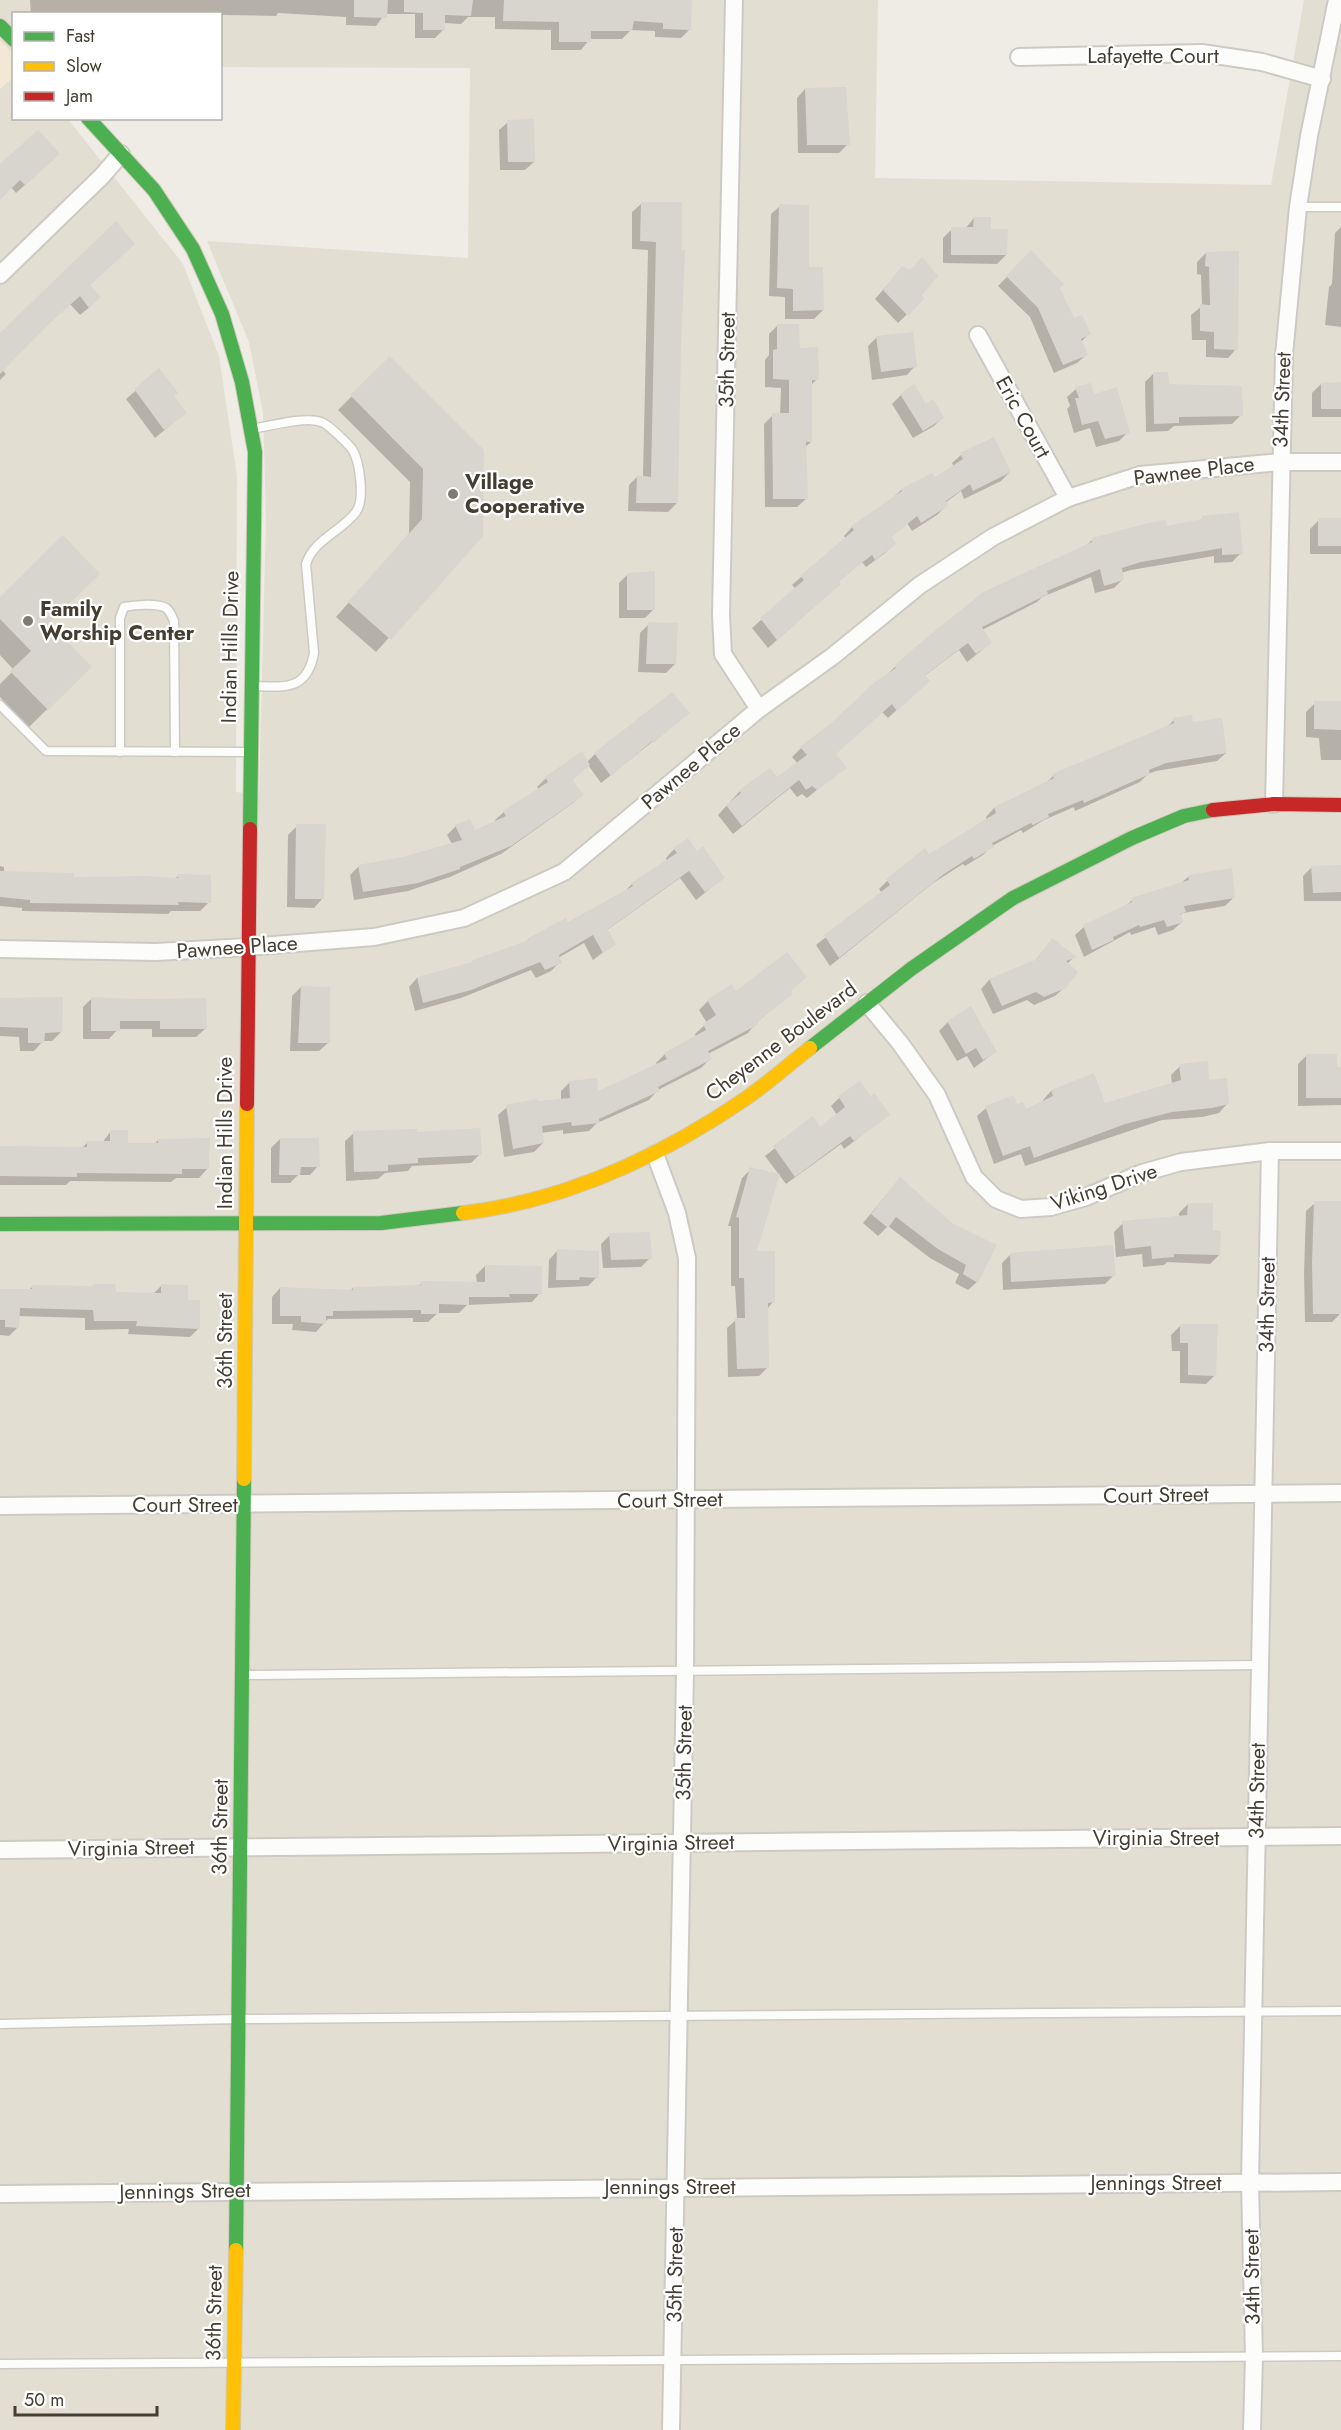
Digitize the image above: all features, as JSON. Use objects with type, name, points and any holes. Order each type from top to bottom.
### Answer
[{"type":"main road","points":[[0,26],[12,38]]},
{"type":"main road","name":"Indian Hills Drive","points":[[90,120],[153,190],[187,240],[208,279],[227,324],[255,452],[247,947],[246,1224]]},
{"type":"main road","name":"Cheyenne Boulevard","points":[[0,1224],[381,1223],[472,1212],[534,1200],[595,1180],[655,1154],[746,1099],[911,969],[1013,898],[1132,838],[1184,816],[1225,808],[1274,804],[1341,805]]},
{"type":"main road","name":"36th Street","points":[[233,2430],[243,1675],[246,1224]]},
{"type":"street","name":"35th Street","points":[[734,0],[721,615],[723,654],[759,709]]},
{"type":"street","name":"34th Street","points":[[1274,804],[1284,355],[1298,207],[1309,136],[1337,0]]},
{"type":"street","name":"Lafayette Court","points":[[1019,57],[1202,53],[1262,62],[1322,79]]},
{"type":"street","points":[[0,274],[102,176],[121,154]]},
{"type":"street","name":"Eric Court","points":[[978,335],[1068,498]]},
{"type":"street","name":"Pawnee Place","points":[[0,949],[156,952],[247,947],[374,937],[464,918],[564,872],[759,709],[833,656],[920,585],[993,537],[1068,498],[1140,475],[1280,462],[1341,462]]},
{"type":"street","name":"Viking Drive","points":[[867,1003],[900,1043],[937,1095],[974,1177],[996,1199],[1021,1209],[1051,1207],[1086,1197],[1142,1173],[1181,1162],[1270,1151],[1341,1151]]},
{"type":"street","name":"34th Street","points":[[1252,2430],[1254,2357],[1250,2182],[1270,1151]]},
{"type":"street","name":"35th Street","points":[[655,1154],[677,1213],[687,1258],[685,1672],[671,2430]]},
{"type":"street","name":"Court Street","points":[[0,1506],[1341,1493]]},
{"type":"street","name":"Virginia Street","points":[[0,1850],[1341,1836]]},
{"type":"street","name":"Jennings Street","points":[[0,2194],[1341,2182]]},
{"type":"lane","points":[[1298,207],[1341,207]]},
{"type":"lane","points":[[251,429],[308,420],[322,422],[352,449],[358,464],[360,500],[357,511],[317,545],[309,554],[306,564],[313,661],[301,680],[292,687],[251,686]]},
{"type":"lane","points":[[120,752],[120,612],[124,607],[129,606],[161,606],[171,613],[175,630],[175,752]]},
{"type":"lane","points":[[0,705],[46,751],[250,752]]},
{"type":"lane","points":[[243,1675],[1260,1665]]},
{"type":"lane","points":[[0,2024],[239,2019],[1341,2011]]},
{"type":"lane","points":[[0,2364],[1341,2356]]},
{"type":"shaded area","points":[[0,0],[878,0],[875,178],[1271,185],[1304,0],[1341,0],[1341,2430],[0,2430],[0,89],[12,78],[12,120],[69,120],[183,264],[219,356],[237,476],[236,792],[259,795],[266,520],[263,413],[249,342],[207,241],[468,258],[470,68],[222,67],[222,12],[12,12],[12,53],[0,41]]},
{"type":"shaded area","points":[[0,41],[12,52],[12,78],[0,89]]},
{"type":"building","points":[[354,0],[388,0],[387,18],[354,17]]},
{"type":"building","points":[[404,0],[473,0],[471,16],[445,15],[445,30],[423,30],[423,13],[404,12]]},
{"type":"building","points":[[504,0],[692,0],[691,30],[663,29],[663,23],[634,21],[632,31],[591,31],[591,42],[559,42],[559,22],[503,21]]},
{"type":"building","points":[[846,87],[850,145],[807,145],[805,88]]},
{"type":"building","points":[[534,119],[535,162],[508,162],[507,120]]},
{"type":"building","points":[[38,130],[60,154],[25,185],[20,180],[0,200],[0,164]]},
{"type":"building","points":[[641,202],[682,202],[682,250],[685,250],[678,503],[636,503],[637,475],[651,477],[656,242],[640,241]]},
{"type":"building","points":[[779,204],[809,205],[809,267],[823,267],[824,310],[793,311],[793,289],[777,288]]},
{"type":"building","points":[[974,217],[991,217],[991,229],[1008,229],[1007,255],[951,255],[951,227],[973,227]]},
{"type":"building","points":[[116,221],[135,244],[90,285],[101,297],[89,308],[80,296],[0,374],[0,333]]},
{"type":"building","points":[[1031,250],[1064,284],[1060,288],[1074,318],[1082,315],[1091,334],[1081,339],[1088,355],[1063,365],[1038,308],[1006,276]]},
{"type":"building","points":[[1239,251],[1238,350],[1214,349],[1214,332],[1200,331],[1200,304],[1210,305],[1209,267],[1205,266],[1206,252]]},
{"type":"building","points":[[922,257],[938,276],[922,295],[924,299],[908,316],[883,290],[902,266],[910,270]]},
{"type":"building","points":[[777,324],[799,324],[800,348],[818,347],[819,380],[812,380],[812,442],[806,442],[808,499],[773,499],[772,413],[789,413],[789,380],[773,379],[773,350],[777,349]]},
{"type":"building","points":[[913,332],[917,367],[881,372],[876,336]]},
{"type":"building","name":"Village Cooperative","points":[[390,356],[484,450],[483,536],[391,640],[348,602],[422,519],[423,469],[350,395]]},
{"type":"building","points":[[159,368],[178,393],[174,396],[187,413],[164,430],[134,389]]},
{"type":"building","points":[[1153,372],[1168,372],[1169,384],[1242,386],[1243,416],[1179,417],[1179,423],[1154,424]]},
{"type":"building","points":[[1341,382],[1341,409],[1321,409],[1321,383]]},
{"type":"building","points":[[1091,383],[1094,394],[1117,387],[1130,433],[1105,439],[1098,421],[1082,425],[1075,398],[1079,398],[1075,387]]},
{"type":"building","points":[[914,384],[926,404],[933,399],[944,418],[923,431],[900,394]]},
{"type":"building","points":[[994,437],[1011,472],[973,491],[970,484],[946,501],[948,506],[921,523],[917,516],[892,537],[896,544],[875,560],[872,555],[839,581],[841,584],[777,640],[760,618],[804,580],[800,576],[854,530],[851,526],[902,491],[900,489],[932,473],[935,477],[963,459],[960,453]]},
{"type":"building","points":[[1239,512],[1243,554],[1222,555],[1222,548],[1141,562],[1122,568],[1124,580],[1104,586],[1100,569],[1047,591],[1048,594],[982,627],[992,643],[976,654],[968,643],[925,675],[930,681],[897,711],[892,704],[836,754],[847,768],[817,790],[812,786],[806,790],[799,780],[742,826],[726,805],[741,793],[739,790],[770,768],[777,777],[807,755],[800,747],[831,723],[875,682],[896,668],[894,666],[914,648],[983,592],[1092,542],[1092,538],[1165,520],[1167,526],[1202,519],[1202,516]]},
{"type":"building","points":[[1318,518],[1341,518],[1341,546],[1318,546]]},
{"type":"building","points":[[63,535],[100,574],[49,623],[92,667],[48,710],[10,671],[31,651],[0,619],[0,597]]},
{"type":"building","points":[[655,571],[655,610],[627,610],[627,573]]},
{"type":"building","points":[[648,622],[678,623],[676,664],[646,664]]},
{"type":"building","points":[[672,692],[690,713],[653,743],[652,741],[611,776],[594,753]]},
{"type":"building","points":[[1314,701],[1341,701],[1341,730],[1314,729]]},
{"type":"building","points":[[1192,715],[1193,722],[1222,718],[1227,753],[1166,763],[1149,770],[1150,774],[1084,803],[1083,800],[1048,814],[1049,817],[1033,825],[1031,823],[992,843],[994,847],[974,859],[972,856],[944,874],[839,958],[824,935],[890,885],[886,879],[925,848],[929,854],[996,813],[994,807],[1054,778],[1052,774],[1174,723],[1173,718]]},
{"type":"building","points":[[582,751],[590,765],[572,780],[584,795],[511,846],[460,867],[460,869],[418,883],[363,892],[358,865],[403,857],[462,840],[455,825],[470,819],[475,830],[506,816],[503,811],[548,782],[545,777]]},
{"type":"building","points":[[296,824],[326,824],[324,899],[295,899]]},
{"type":"building","points":[[688,838],[697,851],[703,846],[725,878],[705,892],[689,871],[608,929],[616,945],[603,953],[593,935],[559,955],[562,963],[545,970],[540,962],[471,990],[423,1003],[417,977],[473,962],[473,960],[529,940],[528,938],[566,918],[568,922],[633,886],[631,883],[677,853],[673,848]]},
{"type":"building","points":[[1341,865],[1341,892],[1313,893],[1311,866]]},
{"type":"building","points":[[1232,868],[1235,898],[1184,906],[1186,912],[1180,914],[1184,922],[1167,927],[1164,920],[1140,927],[1139,925],[1092,950],[1083,925],[1132,902],[1131,898],[1189,880],[1188,875]]},
{"type":"building","points":[[0,871],[74,873],[74,877],[178,878],[178,874],[211,875],[211,903],[178,902],[179,905],[30,903],[30,900],[0,897]]},
{"type":"building","points":[[1052,938],[1077,957],[1066,961],[1078,972],[1066,988],[1044,997],[1036,992],[1002,1006],[989,979],[1037,959]]},
{"type":"building","points":[[787,952],[807,977],[791,991],[793,994],[757,1022],[759,1024],[708,1051],[712,1059],[658,1087],[660,1091],[599,1119],[600,1123],[572,1126],[571,1122],[542,1126],[544,1143],[513,1149],[506,1105],[537,1099],[538,1101],[570,1098],[569,1081],[597,1078],[598,1091],[667,1059],[664,1053],[706,1030],[703,1024],[716,1015],[707,1000],[732,984],[736,991]]},
{"type":"building","points":[[301,986],[330,987],[330,1043],[298,1043]]},
{"type":"building","points":[[63,997],[62,1032],[45,1033],[44,1043],[28,1043],[28,1028],[0,1027],[0,998]]},
{"type":"building","points":[[91,997],[206,998],[207,1029],[160,1029],[160,1021],[120,1021],[120,1031],[91,1031]]},
{"type":"building","points":[[971,1006],[997,1052],[983,1060],[976,1048],[966,1054],[947,1021]]},
{"type":"building","points":[[1306,1054],[1337,1054],[1337,1067],[1341,1067],[1341,1098],[1306,1098]]},
{"type":"building","points":[[1208,1061],[1209,1080],[1227,1078],[1229,1104],[1172,1112],[1125,1124],[1034,1158],[1030,1146],[1003,1156],[985,1106],[1014,1095],[1017,1104],[1023,1102],[1026,1109],[1053,1096],[1051,1090],[1094,1073],[1105,1103],[1181,1080],[1179,1064]]},
{"type":"building","points":[[860,1081],[871,1097],[874,1093],[890,1115],[854,1141],[850,1136],[795,1177],[773,1146],[813,1116],[820,1127],[845,1107],[838,1096]]},
{"type":"building","points":[[480,1128],[482,1155],[418,1158],[418,1163],[388,1165],[388,1171],[354,1172],[353,1131],[417,1129],[417,1132]]},
{"type":"building","points":[[110,1130],[128,1130],[128,1143],[158,1143],[158,1139],[210,1138],[209,1169],[182,1169],[182,1174],[77,1173],[77,1177],[0,1176],[0,1146],[87,1147],[87,1141],[110,1141]]},
{"type":"building","points":[[280,1138],[319,1138],[320,1167],[301,1167],[300,1175],[279,1175]]},
{"type":"building","points":[[750,1167],[780,1174],[757,1251],[775,1251],[775,1302],[768,1303],[769,1368],[737,1369],[735,1318],[745,1318],[744,1278],[739,1278],[739,1218],[736,1217]]},
{"type":"building","points":[[900,1177],[952,1223],[997,1245],[978,1283],[963,1274],[966,1265],[938,1249],[896,1217],[888,1228],[871,1214]]},
{"type":"building","points":[[1314,1201],[1341,1201],[1341,1314],[1313,1314]]},
{"type":"building","points":[[1188,1203],[1213,1203],[1213,1230],[1221,1231],[1220,1255],[1174,1254],[1174,1257],[1152,1259],[1151,1246],[1125,1249],[1122,1221],[1187,1215]]},
{"type":"building","points":[[650,1232],[652,1259],[611,1260],[609,1233]]},
{"type":"building","points":[[1113,1245],[1116,1276],[1011,1282],[1010,1253]]},
{"type":"building","points":[[557,1249],[599,1251],[599,1278],[580,1277],[579,1280],[556,1280]]},
{"type":"building","points":[[485,1265],[542,1266],[542,1294],[469,1297],[469,1305],[439,1304],[439,1314],[421,1314],[421,1310],[333,1311],[333,1316],[326,1316],[326,1324],[301,1322],[301,1316],[280,1316],[280,1287],[353,1290],[353,1287],[421,1285],[421,1281],[485,1282]]},
{"type":"building","points":[[93,1284],[115,1284],[116,1292],[161,1293],[161,1284],[188,1285],[188,1300],[200,1300],[200,1329],[136,1326],[137,1321],[94,1321],[93,1310],[20,1308],[19,1328],[5,1327],[5,1320],[0,1320],[0,1289],[32,1289],[32,1285],[93,1286]]},
{"type":"building","points":[[1180,1324],[1218,1324],[1216,1376],[1188,1375],[1188,1343],[1180,1343]]},
{"type":"traffic: fast","points":[[0,26],[12,38]]},
{"type":"traffic: fast","points":[[90,120],[154,190],[193,249],[222,314],[242,382],[255,452],[250,829]]},
{"type":"traffic: fast","points":[[810,1048],[911,969],[1013,898],[1132,838],[1184,816],[1213,810]]},
{"type":"traffic: fast","points":[[0,1224],[381,1223],[463,1213]]},
{"type":"traffic: fast","points":[[236,2250],[244,1479]]},
{"type":"traffic: slow","points":[[463,1213],[501,1207],[575,1187],[645,1157],[679,1140],[745,1099],[810,1048]]},
{"type":"traffic: slow","points":[[244,1479],[247,1104]]},
{"type":"traffic: slow","points":[[233,2430],[236,2250]]},
{"type":"traffic: jam","points":[[1213,810],[1274,804],[1341,805]]},
{"type":"traffic: jam","points":[[247,1104],[250,829]]},
{"type":"place","name":"Village Cooperative","points":[[453,494]]},
{"type":"place","name":"Family Worship Center","points":[[28,621]]}]
